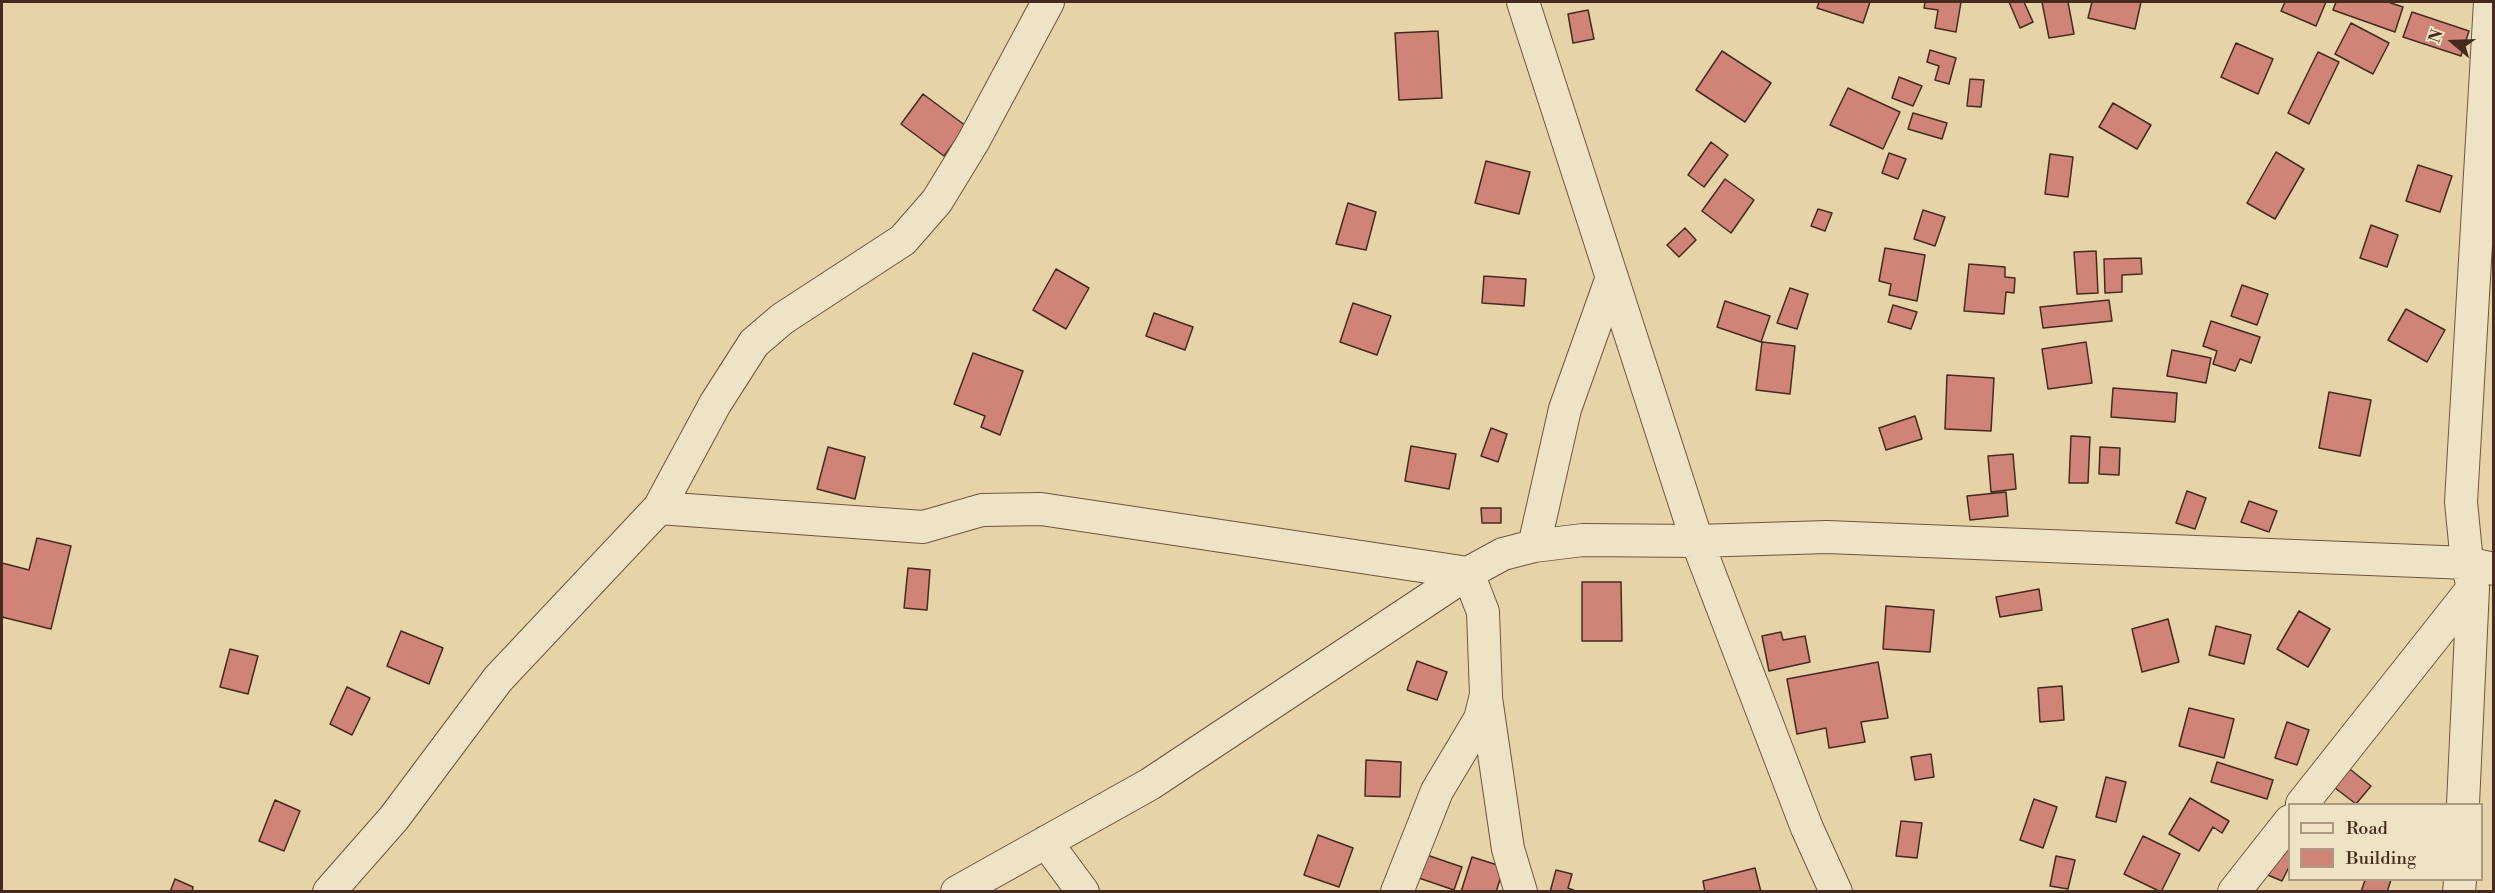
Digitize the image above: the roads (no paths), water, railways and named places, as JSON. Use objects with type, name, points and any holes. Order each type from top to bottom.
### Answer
[{"type":"street","points":[[329,891],[394,818],[498,679],[659,508],[715,404],[754,342],[782,319],[903,240],[937,201],[973,142],[1048,2]]},
{"type":"street","points":[[1523,2],[1697,541],[1807,828],[1836,891]]},
{"type":"street","points":[[2463,803],[2478,574],[2461,502],[2490,2]]},
{"type":"street","points":[[1534,546],[1565,409],[1612,277]]},
{"type":"street","points":[[659,508],[923,527],[982,510],[1041,509],[1468,573]]},
{"type":"street","points":[[957,891],[1150,784],[1468,573],[1503,554],[1534,546],[1583,540],[1697,541],[1827,537],[2478,574]]},
{"type":"street","points":[[1468,573],[1483,612],[1486,695],[1508,849],[1521,891]]},
{"type":"street","points":[[2303,803],[2478,574]]},
{"type":"street","points":[[1397,891],[1437,791],[1480,719],[1486,695]]},
{"type":"street","points":[[2234,891],[2288,822]]},
{"type":"street","points":[[1046,842],[1083,891]]}]
